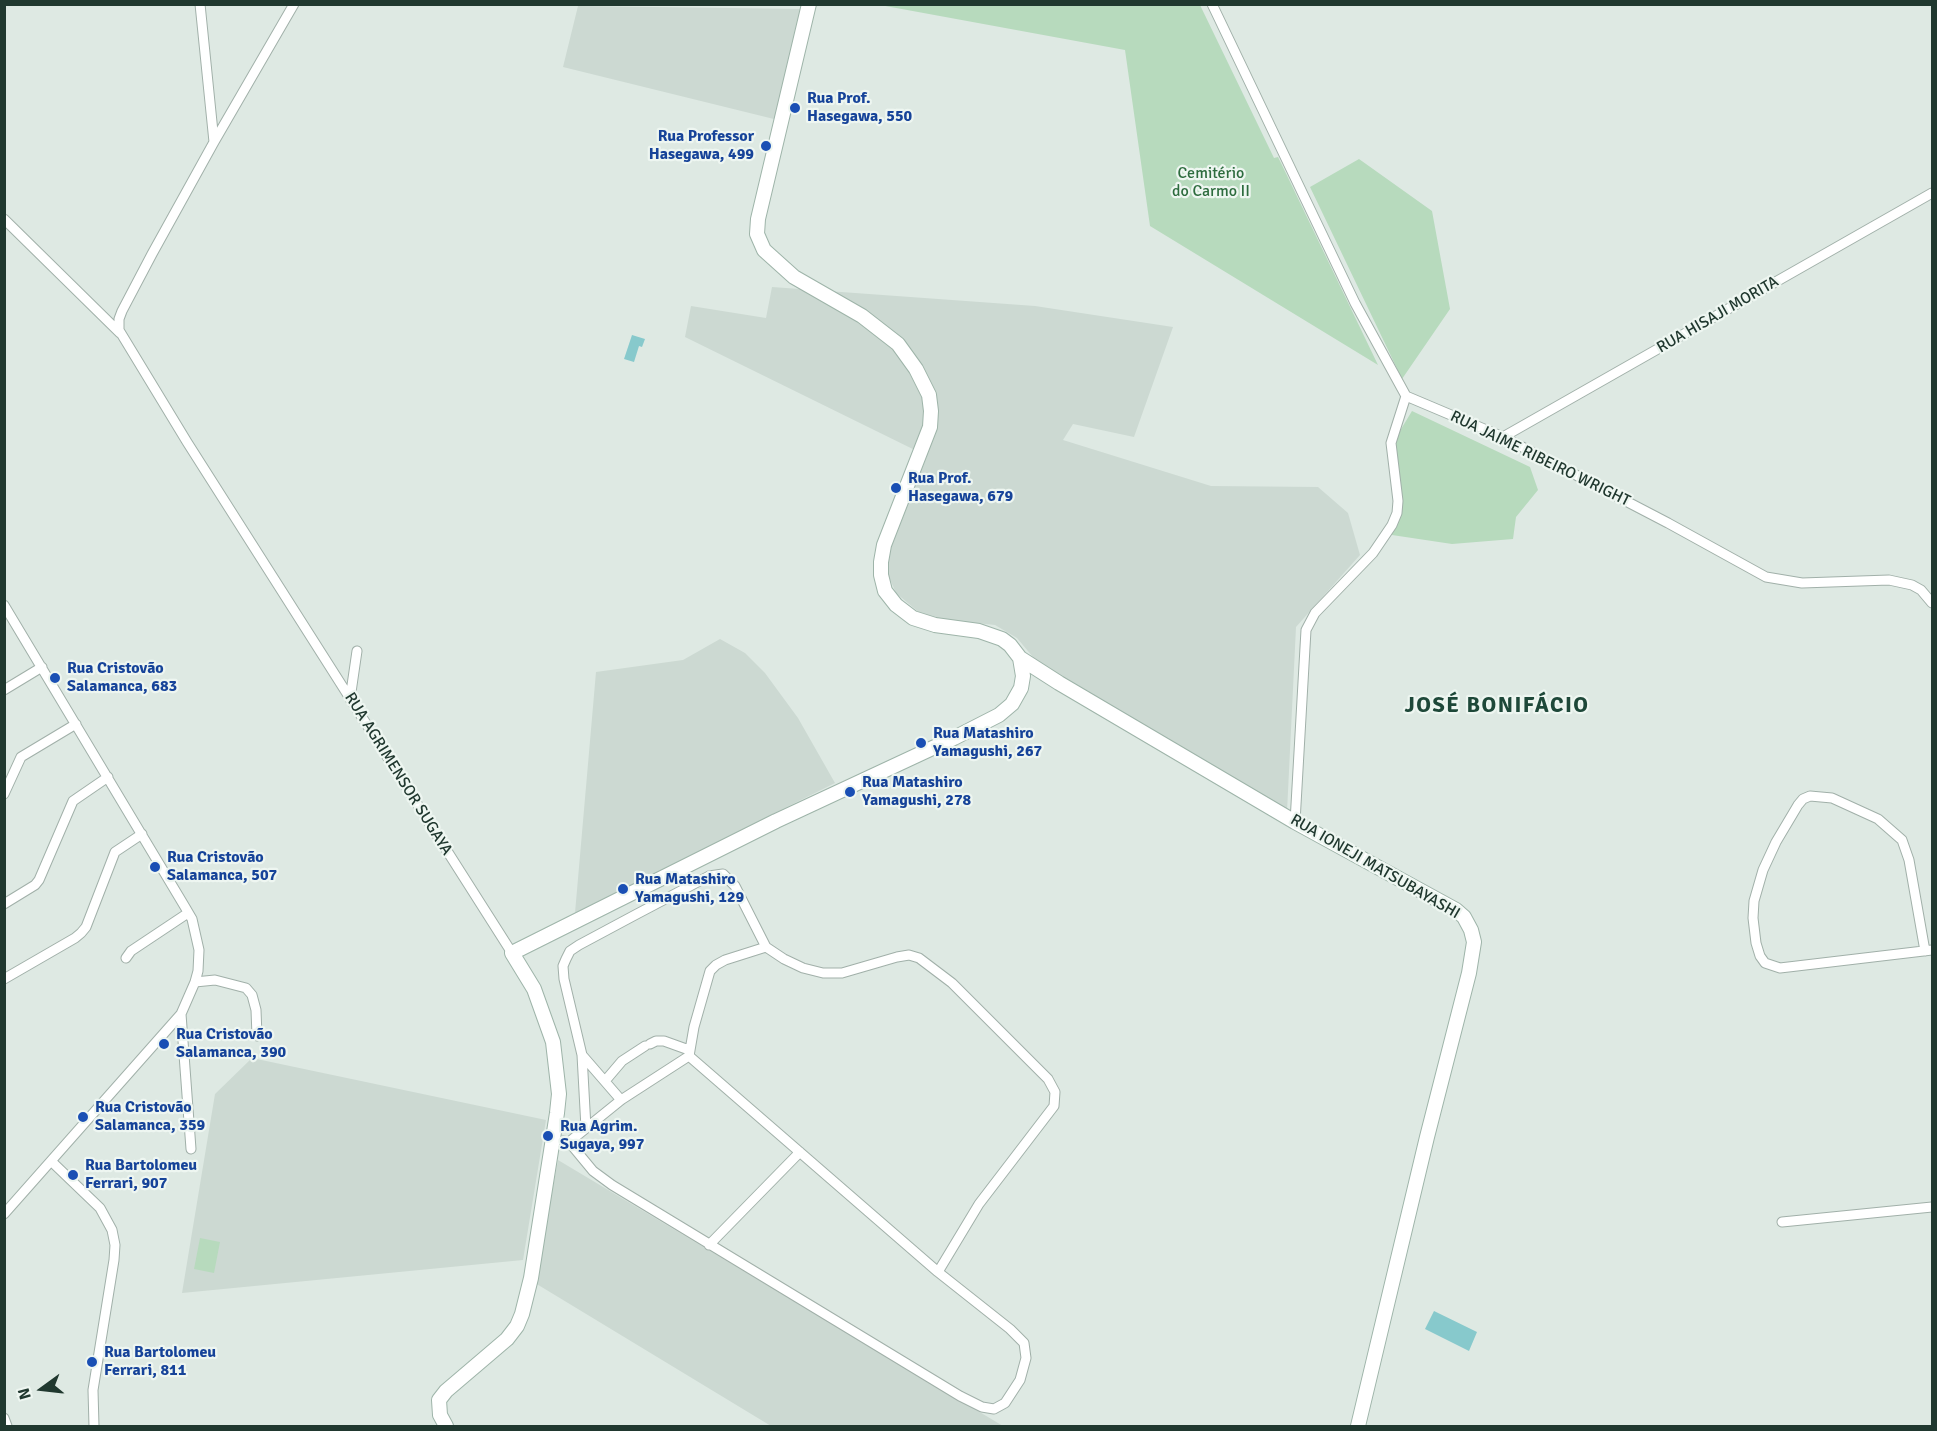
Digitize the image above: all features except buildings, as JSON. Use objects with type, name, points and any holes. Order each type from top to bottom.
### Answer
[{"type":"main road","name":"RUA IONEJI MATSUBAYASHI","points":[[809,4],[758,219],[757,234],[759,243],[771,258],[794,277],[862,316],[898,344],[916,369],[929,395],[930,427],[884,545],[881,576],[885,591],[896,605],[913,618],[935,625],[991,634],[1010,645],[1020,658],[1059,683],[1295,822],[1456,910],[1468,924],[1474,942],[1468,973],[1426,1137],[1358,1426]]},
{"type":"main road","points":[[512,953],[786,816],[999,715],[1012,704],[1021,687],[1023,676],[1020,658]]},
{"type":"main road","name":"RUA AGRIMENSOR SUGAYA","points":[[446,1426],[440,1415],[439,1401],[446,1391],[507,1339],[517,1326],[522,1314],[561,1141],[553,1041],[534,989],[512,953]]},
{"type":"street","points":[[200,4],[214,142]]},
{"type":"street","points":[[121,334],[118,327],[122,311],[214,142],[294,4]]},
{"type":"street","points":[[1212,4],[1355,303],[1406,396],[1391,443],[1398,501],[1397,513],[1392,525],[1372,553],[1315,613],[1306,630],[1295,822]]},
{"type":"street","name":"RUA HISAJI MORITA","points":[[1503,437],[1932,193]]},
{"type":"street","name":"RUA AGRIMENSOR SUGAYA","points":[[4,219],[121,334],[512,953]]},
{"type":"street","name":"RUA JAIME RIBEIRO WRIGHT","points":[[1406,396],[1503,437],[1766,577],[1802,583],[1889,580],[1912,585],[1921,590],[1932,603]]},
{"type":"street","points":[[4,1214],[181,1014],[195,982],[199,950],[196,933],[188,913],[5,608]]},
{"type":"street","points":[[350,699],[357,651]]},
{"type":"street","points":[[4,690],[42,667]]},
{"type":"street","points":[[4,794],[21,757],[76,724]]},
{"type":"street","points":[[4,904],[35,885],[73,801],[108,777]]},
{"type":"street","points":[[1810,796],[1832,798],[1878,819],[1902,840],[1909,860],[1929,950],[1780,968],[1766,963],[1760,956],[1755,943],[1754,901],[1763,870],[1776,842],[1803,799],[1810,796]]},
{"type":"street","points":[[4,979],[81,933],[86,927],[115,852],[142,834]]},
{"type":"street","points":[[586,1128],[582,1055],[564,979],[563,966],[570,951],[709,876],[723,874],[735,886],[766,947],[784,959],[803,968],[822,973],[842,973],[909,955],[919,958],[952,983],[1048,1079],[1055,1092],[1054,1106],[979,1204],[938,1272]]},
{"type":"street","points":[[126,958],[131,951],[188,913]]},
{"type":"street","points":[[605,1081],[622,1061],[656,1041],[664,1041],[689,1053],[938,1272],[1010,1329],[1024,1343],[1026,1358],[1020,1380],[1005,1403],[994,1409],[982,1407],[960,1396],[612,1185],[593,1171],[561,1141],[586,1128],[689,1053],[710,971],[726,960],[766,947]]},
{"type":"street","points":[[195,982],[215,980],[246,988],[252,995],[256,1010],[257,1036]]},
{"type":"street","points":[[181,1014],[191,1149]]},
{"type":"street","points":[[582,1055],[621,1101]]},
{"type":"street","points":[[710,1245],[800,1152]]},
{"type":"street","points":[[51,1161],[100,1208],[112,1230],[115,1245],[93,1390],[94,1426]]},
{"type":"street","points":[[1782,1222],[1932,1207]]},
{"type":"street","points":[[4,1418],[7,1426]]},
{"type":"shaded area","points":[[578,6],[804,9],[782,121],[563,67]]},
{"type":"shaded area","points":[[772,287],[1035,306],[1173,327],[1134,437],[1073,424],[1063,440],[1211,486],[1318,487],[1348,513],[1360,555],[1296,627],[1287,812],[1043,669],[1017,638],[995,625],[938,619],[921,614],[896,593],[889,577],[888,555],[927,456],[685,337],[691,306],[766,318]]},
{"type":"shaded area","points":[[720,639],[745,653],[765,673],[798,718],[835,783],[575,913],[596,672],[683,660]]},
{"type":"shaded area","points":[[252,1058],[546,1120],[523,1260],[182,1293],[215,1094]]},
{"type":"shaded area","points":[[558,1160],[1003,1426],[771,1426],[535,1283]]},
{"type":"green space","name":"Cemitério do Carmo II","points":[[880,5],[1200,5],[1274,158],[1278,157],[1281,163],[1378,365],[1150,226],[1125,50]]},
{"type":"green space","points":[[1359,159],[1432,211],[1450,309],[1402,379],[1310,187]]},
{"type":"green space","points":[[1412,411],[1530,467],[1538,490],[1516,517],[1513,539],[1452,544],[1392,535],[1395,439]]},
{"type":"green space","points":[[200,1238],[220,1242],[214,1273],[194,1269]]},
{"type":"water","points":[[632,335],[645,339],[642,347],[639,346],[634,362],[624,359]]},
{"type":"water","points":[[1434,1311],[1477,1332],[1469,1351],[1425,1329]]},
{"type":"place","name":"Rua Prof. Hasegawa, 550","points":[[795,108]]},
{"type":"place","name":"Rua Professor Hasegawa, 499","points":[[766,146]]},
{"type":"place","name":"Rua Prof. Hasegawa, 679","points":[[896,488]]},
{"type":"place","name":"Rua Cristovão Salamanca, 683","points":[[55,678]]},
{"type":"place","name":"Rua Matashiro Yamagushi, 267","points":[[921,743]]},
{"type":"place","name":"Rua Matashiro Yamagushi, 278","points":[[850,792]]},
{"type":"place","name":"Rua Cristovão Salamanca, 507","points":[[155,867]]},
{"type":"place","name":"Rua Matashiro Yamagushi, 129","points":[[623,889]]},
{"type":"place","name":"Rua Cristovão Salamanca, 390","points":[[164,1044]]},
{"type":"place","name":"Rua Cristovão Salamanca, 359","points":[[83,1117]]},
{"type":"place","name":"Rua Agrim. Sugaya, 997","points":[[548,1136]]},
{"type":"place","name":"Rua Bartolomeu Ferrari, 907","points":[[73,1175]]},
{"type":"place","name":"Rua Bartolomeu Ferrari, 811","points":[[92,1362]]},
{"type":"district","name":"JOSÉ BONIFÁCIO","points":[[1497,706]]}]
